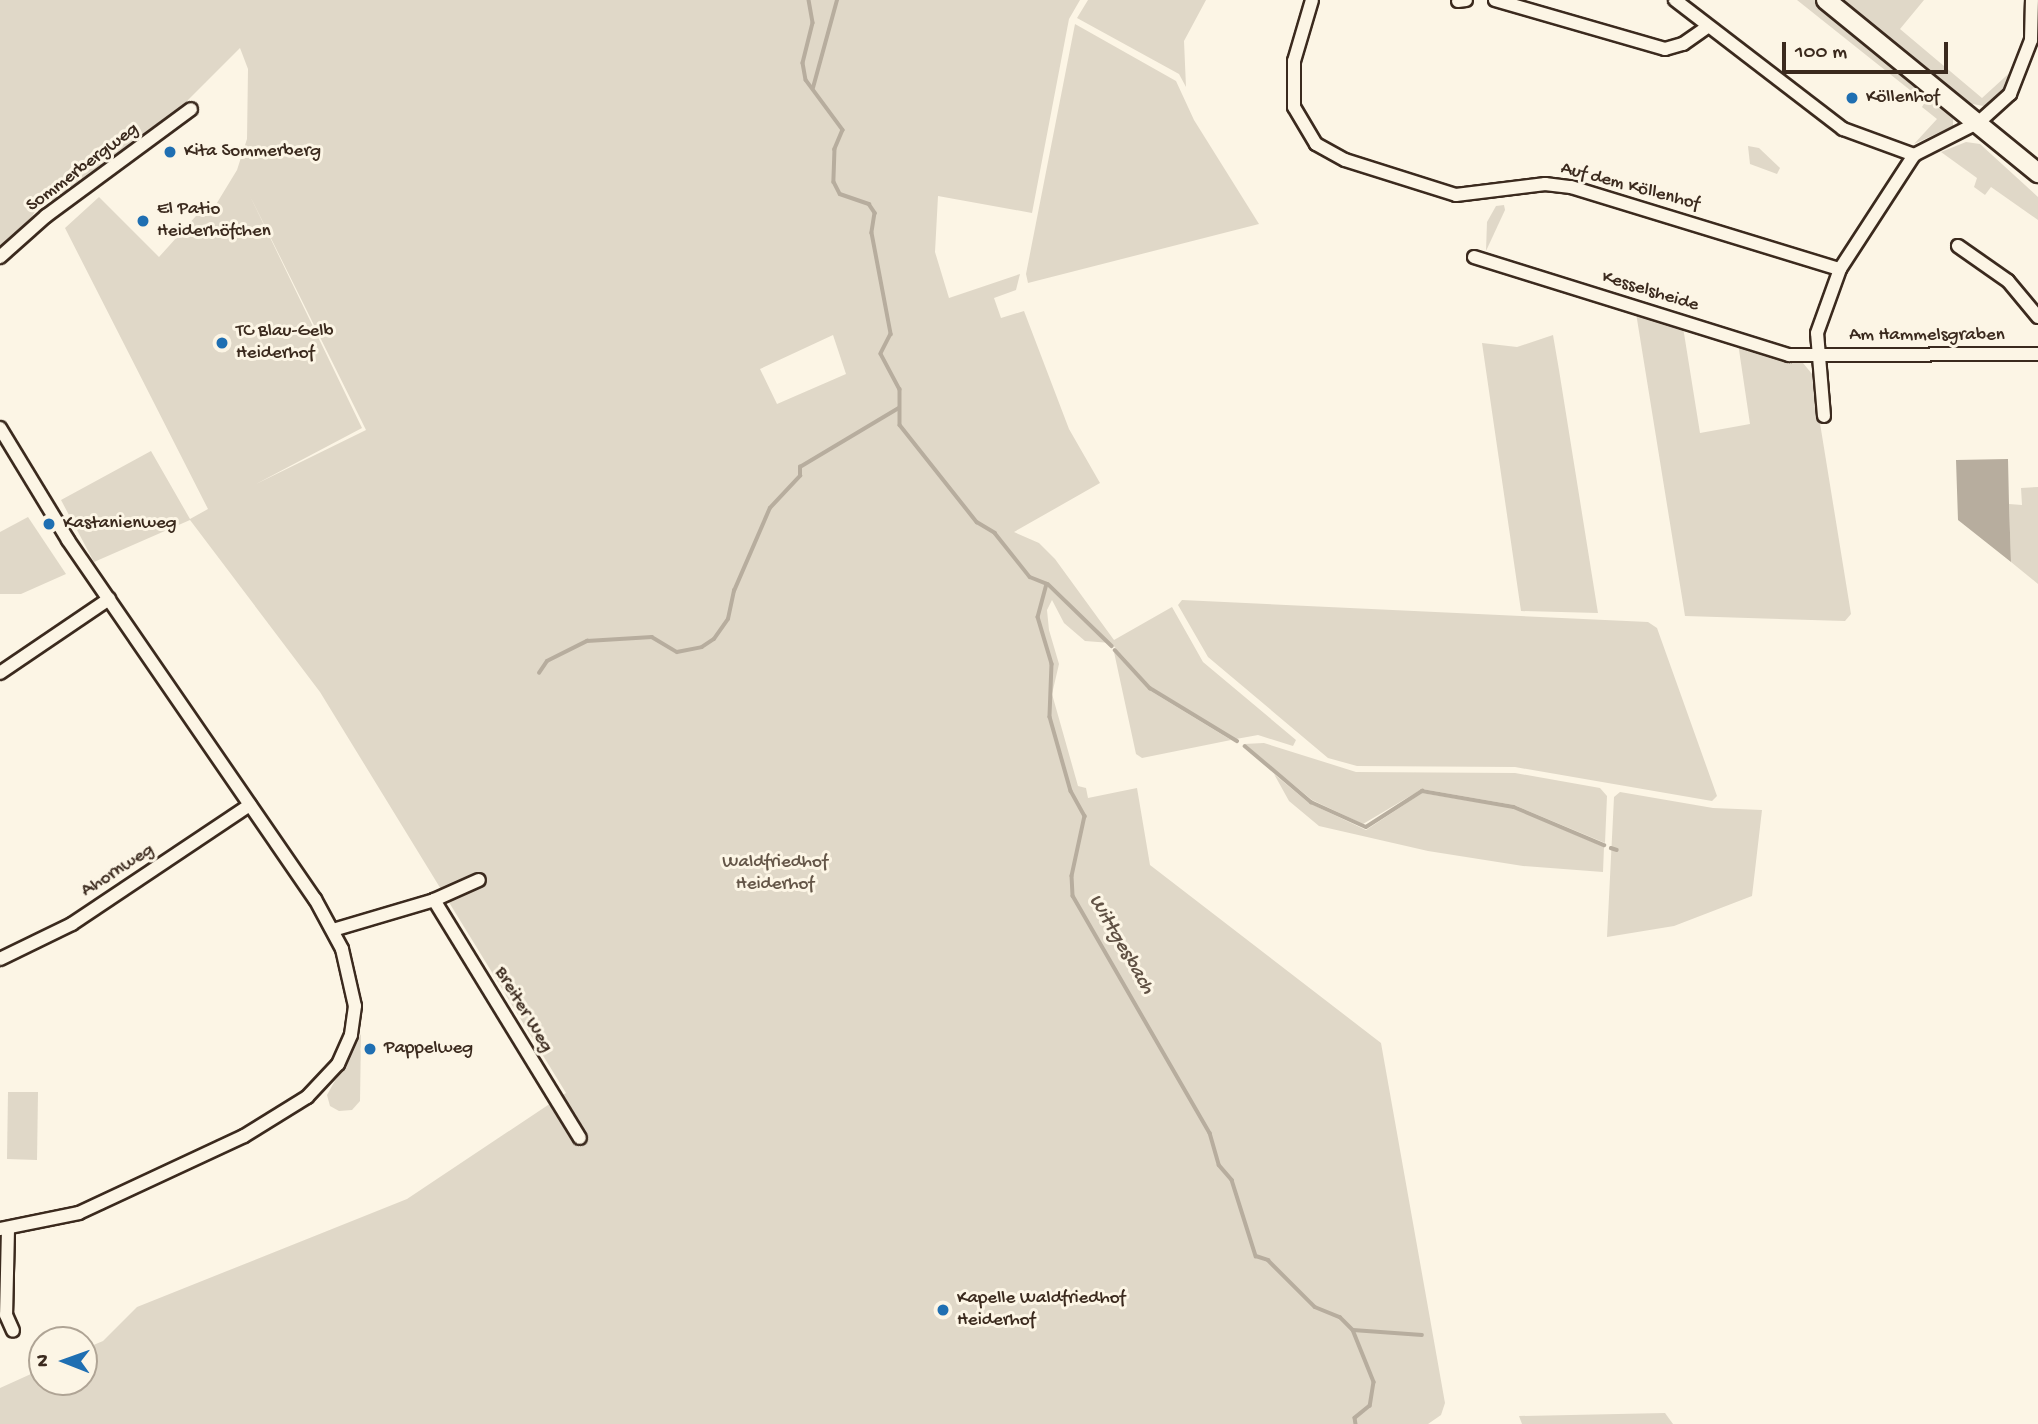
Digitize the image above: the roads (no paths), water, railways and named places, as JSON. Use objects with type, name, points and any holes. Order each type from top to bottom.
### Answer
[{"type":"street","name":"Auf dem Köllenhof","points":[[1312,0],[1294,61],[1294,107],[1313,141],[1345,160],[1456,195],[1545,184],[1572,187],[1840,269]]},
{"type":"street","points":[[1495,0],[1665,49],[1683,44],[1707,27]]},
{"type":"street","points":[[1675,0],[1843,129],[1914,155]]},
{"type":"street","points":[[1826,0],[1979,122],[2038,173]]},
{"type":"street","points":[[1824,416],[1815,355],[1822,312],[1840,269],[1914,155],[1979,122],[2010,94],[2031,40],[2032,0]]},
{"type":"street","name":"Sommerbergweg","points":[[0,257],[46,216],[191,109]]},
{"type":"street","points":[[1958,246],[2008,281],[2038,317]]},
{"type":"street","name":"Kesselsheide","points":[[1474,257],[1789,355],[1815,355]]},
{"type":"street","name":"Am Hammelsgraben","points":[[1815,355],[2038,354]]},
{"type":"street","points":[[0,428],[109,599],[333,930],[348,966],[355,1006],[351,1034],[322,1084],[258,1128],[192,1162],[79,1213],[4,1230],[6,1315],[12,1331]]},
{"type":"street","points":[[0,673],[109,599]]},
{"type":"street","name":"Ahornweg","points":[[0,959],[72,924],[250,805]]},
{"type":"street","points":[[333,930],[435,900],[479,880]]},
{"type":"street","name":"Breiter Weg","points":[[435,900],[580,1138]]},
{"type":"waterway","name":"Wittgesbach","points":[[809,0],[813,23],[803,63],[806,80],[843,130],[835,149],[834,182],[840,194],[869,204],[875,213],[872,233],[891,334],[881,354],[900,389],[900,425],[977,522],[995,533],[1030,577],[1047,584],[1038,617],[1052,664],[1050,717],[1071,791],[1085,816],[1072,876],[1073,896],[1210,1133],[1219,1165],[1232,1180],[1256,1256],[1268,1260],[1315,1307],[1340,1317],[1353,1330],[1374,1382],[1370,1406],[1355,1418],[1356,1424]]},
{"type":"waterway","name":"Wittgesbach","points":[[813,88],[837,0]]},
{"type":"waterway","points":[[539,673],[547,661],[587,641],[652,637],[677,652],[702,647],[714,639],[728,619],[734,591],[770,508],[800,476],[800,467],[899,408]]},
{"type":"waterway","points":[[1048,584],[1112,646]]},
{"type":"waterway","points":[[1115,650],[1150,688],[1237,741]]},
{"type":"waterway","points":[[1245,746],[1311,802],[1366,827],[1422,791],[1514,807],[1604,845]]},
{"type":"waterway","points":[[1611,848],[1617,850]]},
{"type":"waterway","points":[[1353,1330],[1422,1335]]},
{"type":"place","name":"Köllenhof","points":[[1852,98]]},
{"type":"place","name":"Kita Sommerberg","points":[[170,152]]},
{"type":"place","name":"El Patio Heiderhöfchen","points":[[143,221]]},
{"type":"place","name":"TC Blau-Gelb Heiderhof","points":[[222,343]]},
{"type":"place","name":"Kastanienweg","points":[[49,524]]},
{"type":"place","name":"Pappelweg","points":[[370,1049]]},
{"type":"place","name":"Kapelle Waldfriedhof Heiderhof","points":[[943,1310]]},
{"type":"park label","name":"Waldfriedhof Heiderhof","points":[[775,874]]}]
